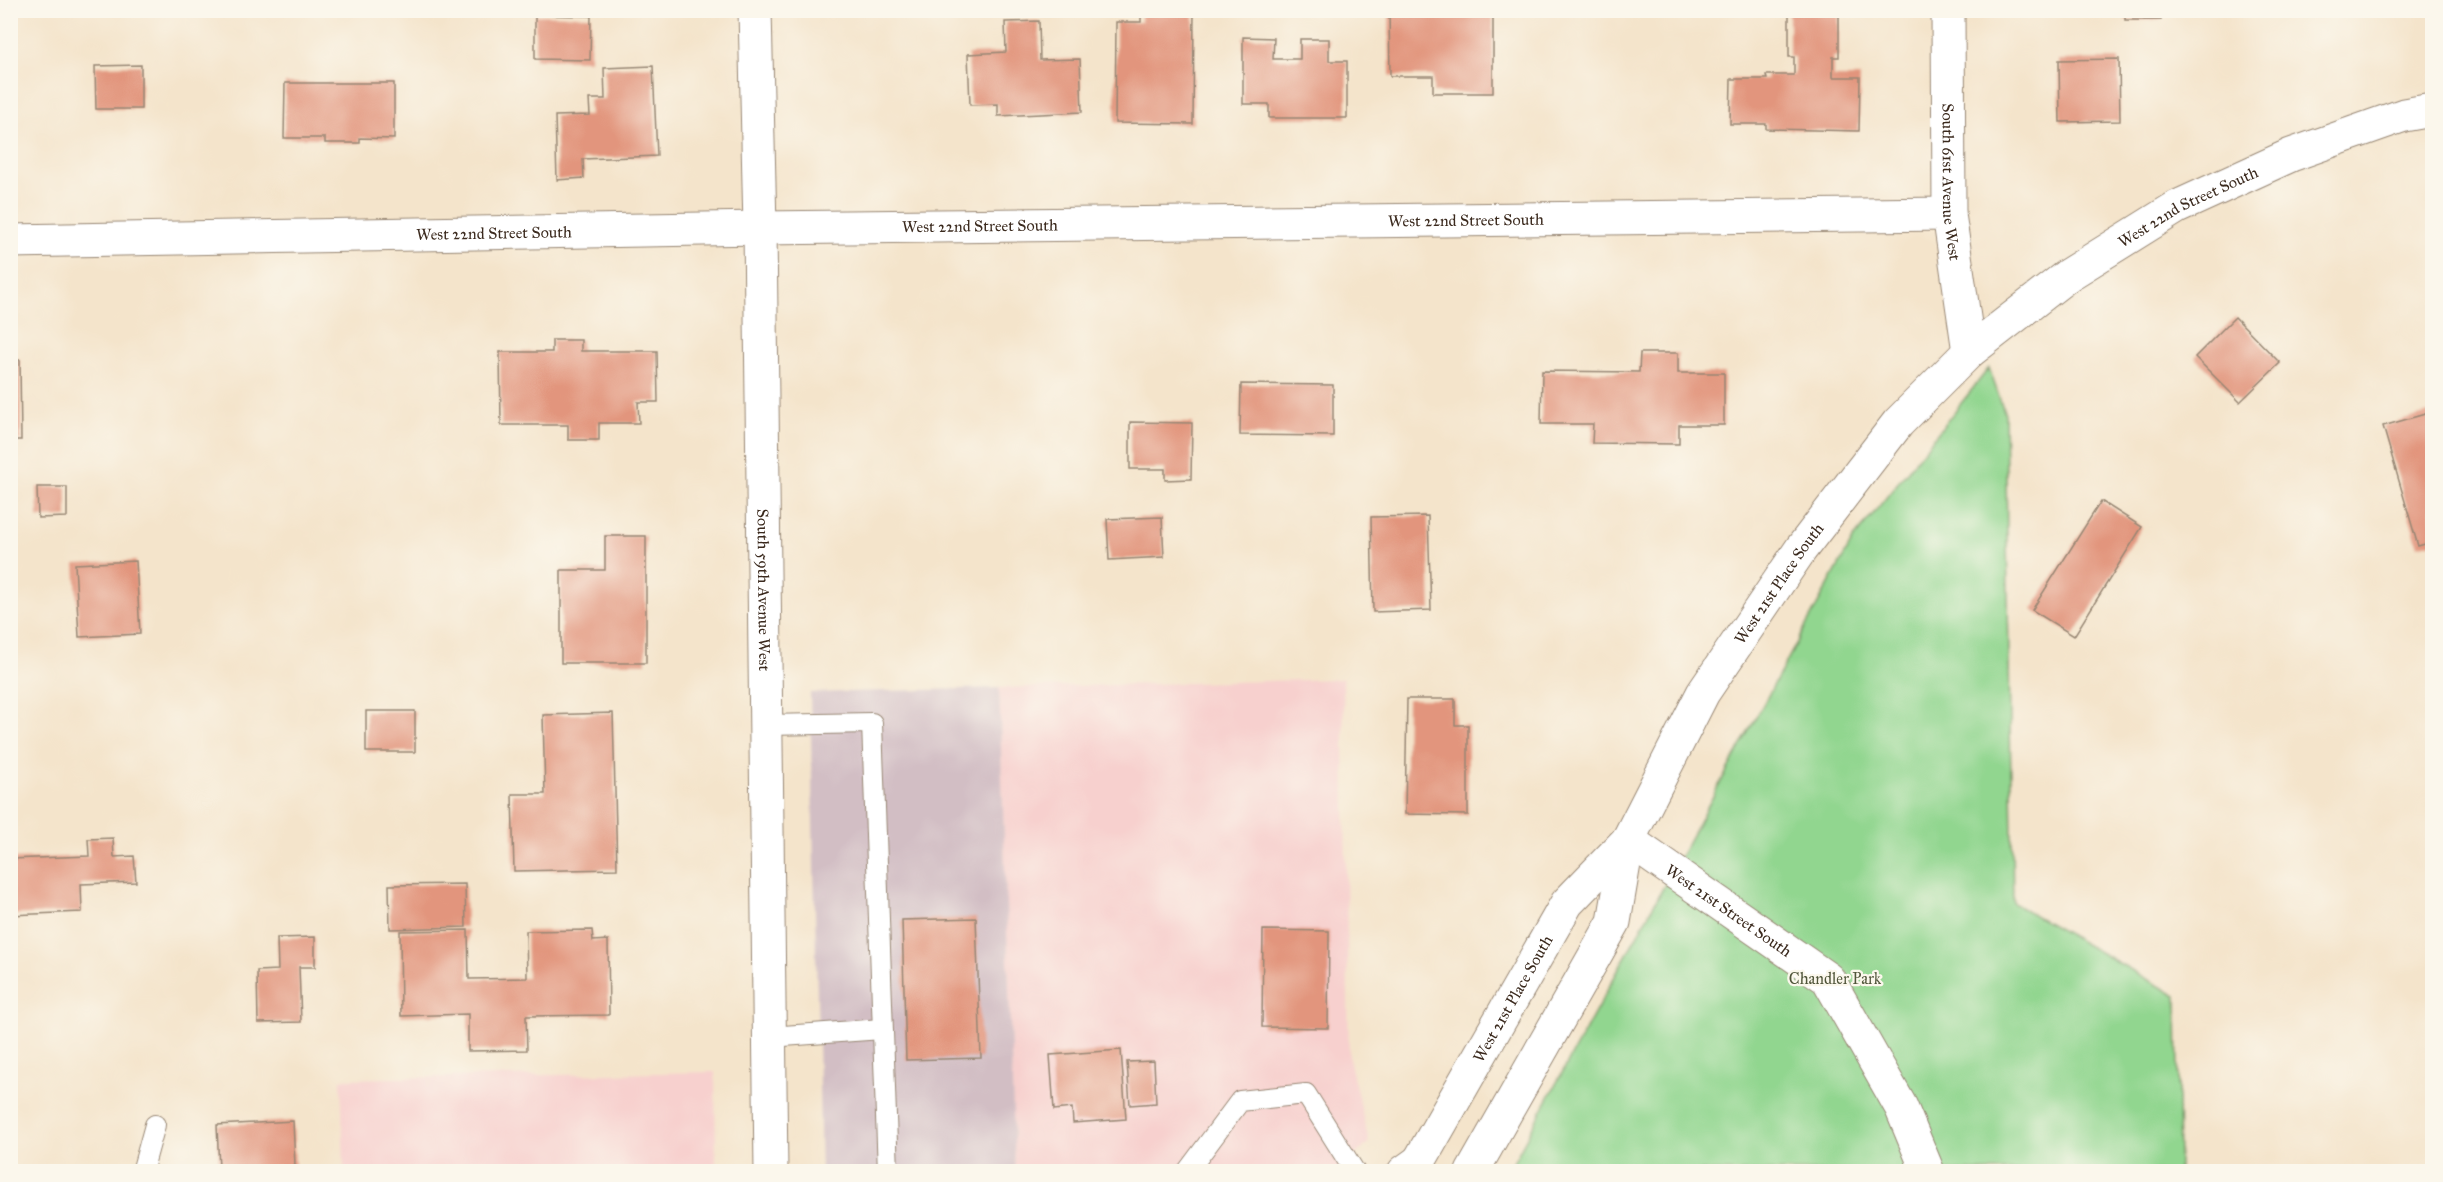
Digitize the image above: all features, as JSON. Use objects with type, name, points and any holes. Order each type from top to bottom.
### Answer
[{"type":"street","name":"South 59th Avenue West","points":[[755,10],[760,228],[771,1172]]},
{"type":"street","name":"South 61st Avenue West","points":[[1948,10],[1949,214],[1969,352]]},
{"type":"street","name":"West 22nd Street South","points":[[1969,352],[2068,275],[2177,207],[2291,155],[2404,115],[2433,110]]},
{"type":"street","name":"West 22nd Street South","points":[[10,241],[760,228],[1949,214]]},
{"type":"street","name":"West 21st Place South","points":[[1412,1168],[1567,903],[1628,840],[1703,693],[1801,549],[1898,423],[1969,352]]},
{"type":"street","name":"West 21st Place South","points":[[1472,1172],[1614,922],[1628,840]]},
{"type":"street","name":"West 21st Street South","points":[[1628,840],[1828,979],[1901,1107],[1928,1172]]},
{"type":"lane","points":[[766,725],[872,723],[888,1172]]},
{"type":"lane","points":[[769,1037],[882,1029]]},
{"type":"lane","points":[[1187,1172],[1240,1101],[1306,1094],[1355,1172]]},
{"type":"lane","points":[[141,1172],[154,1125]]},
{"type":"shaded area","points":[[1343,679],[1349,1059],[1369,1142],[1338,1171],[1015,1171],[999,688]]},
{"type":"shaded area","points":[[999,688],[1015,1171],[821,1171],[810,693]]},
{"type":"shaded area","points":[[715,1072],[716,1171],[344,1171],[341,1079]]},
{"type":"green space","name":"Chandler Park","points":[[1989,368],[2005,414],[2013,903],[2177,996],[2179,1171],[1508,1172],[1854,538]]},
{"type":"building","points":[[1141,10],[1194,10],[1193,124],[1115,123],[1116,22],[1141,22]]},
{"type":"building","points":[[1389,10],[1493,10],[1493,93],[1433,93],[1433,76],[1390,76]]},
{"type":"building","points":[[1789,10],[1839,10],[1839,57],[1833,57],[1833,77],[1860,77],[1859,131],[1766,129],[1766,124],[1730,124],[1731,79],[1767,79],[1766,75],[1794,75],[1794,57],[1789,57]]},
{"type":"building","points":[[2125,10],[2161,10],[2161,20],[2125,20]]},
{"type":"building","points":[[535,15],[591,16],[590,60],[535,59]]},
{"type":"building","points":[[1039,21],[1040,60],[1080,59],[1082,112],[998,116],[998,104],[970,105],[968,54],[1006,52],[1005,22]]},
{"type":"building","points":[[1243,37],[1274,38],[1273,59],[1300,59],[1300,39],[1329,39],[1329,61],[1347,61],[1347,118],[1269,118],[1269,104],[1243,104]]},
{"type":"building","points":[[2119,59],[2120,121],[2060,122],[2059,60]]},
{"type":"building","points":[[141,65],[141,109],[96,109],[95,66]]},
{"type":"building","points":[[653,66],[657,156],[583,159],[584,178],[557,180],[555,116],[590,115],[589,99],[605,99],[604,68]]},
{"type":"building","points":[[285,83],[394,83],[394,139],[360,138],[360,143],[325,143],[325,138],[284,138]]},
{"type":"building","points":[[2235,317],[2280,363],[2240,402],[2195,357]]},
{"type":"building","points":[[552,340],[581,340],[581,351],[657,351],[658,402],[638,402],[639,423],[599,423],[599,440],[568,440],[568,425],[501,425],[500,352],[552,352]]},
{"type":"building","points":[[1640,353],[1678,353],[1678,373],[1724,373],[1724,425],[1679,425],[1679,444],[1592,443],[1593,424],[1541,424],[1542,371],[1639,372]]},
{"type":"building","points":[[10,360],[20,360],[21,440],[10,440]]},
{"type":"building","points":[[1241,384],[1333,385],[1333,436],[1240,435]]},
{"type":"building","points":[[2432,412],[2432,542],[2418,546],[2383,426]]},
{"type":"building","points":[[1130,422],[1192,423],[1191,479],[1165,480],[1165,469],[1130,469]]},
{"type":"building","points":[[37,487],[67,487],[67,517],[38,518]]},
{"type":"building","points":[[2101,501],[2142,527],[2074,636],[2032,610]]},
{"type":"building","points":[[1428,516],[1431,610],[1373,612],[1371,517]]},
{"type":"building","points":[[1162,517],[1164,557],[1109,560],[1107,519]]},
{"type":"building","points":[[605,536],[646,536],[646,663],[561,663],[561,570],[605,570]]},
{"type":"building","points":[[136,561],[140,634],[79,637],[75,564]]},
{"type":"building","points":[[1407,699],[1455,699],[1455,725],[1468,725],[1468,815],[1405,814]]},
{"type":"building","points":[[366,711],[415,711],[415,752],[366,752]]},
{"type":"building","points":[[613,713],[617,869],[514,871],[512,794],[545,794],[543,715]]},
{"type":"building","points":[[113,838],[114,857],[134,856],[136,882],[81,884],[82,912],[10,915],[10,859],[89,856],[88,839]]},
{"type":"building","points":[[465,884],[466,927],[390,929],[389,885]]},
{"type":"building","points":[[976,918],[981,1058],[906,1060],[902,920]]},
{"type":"building","points":[[468,930],[469,979],[527,978],[526,931],[592,930],[593,941],[608,940],[609,1015],[526,1016],[527,1050],[468,1051],[468,1014],[401,1016],[400,931]]},
{"type":"building","points":[[1263,930],[1329,931],[1328,1028],[1262,1027]]},
{"type":"building","points":[[315,937],[315,967],[299,967],[301,1022],[258,1023],[257,971],[278,970],[277,938]]},
{"type":"building","points":[[1121,1050],[1126,1119],[1073,1123],[1072,1108],[1054,1110],[1050,1055]]},
{"type":"building","points":[[1154,1061],[1156,1103],[1130,1105],[1127,1062]]},
{"type":"building","points":[[293,1121],[295,1166],[219,1169],[217,1125]]}]
